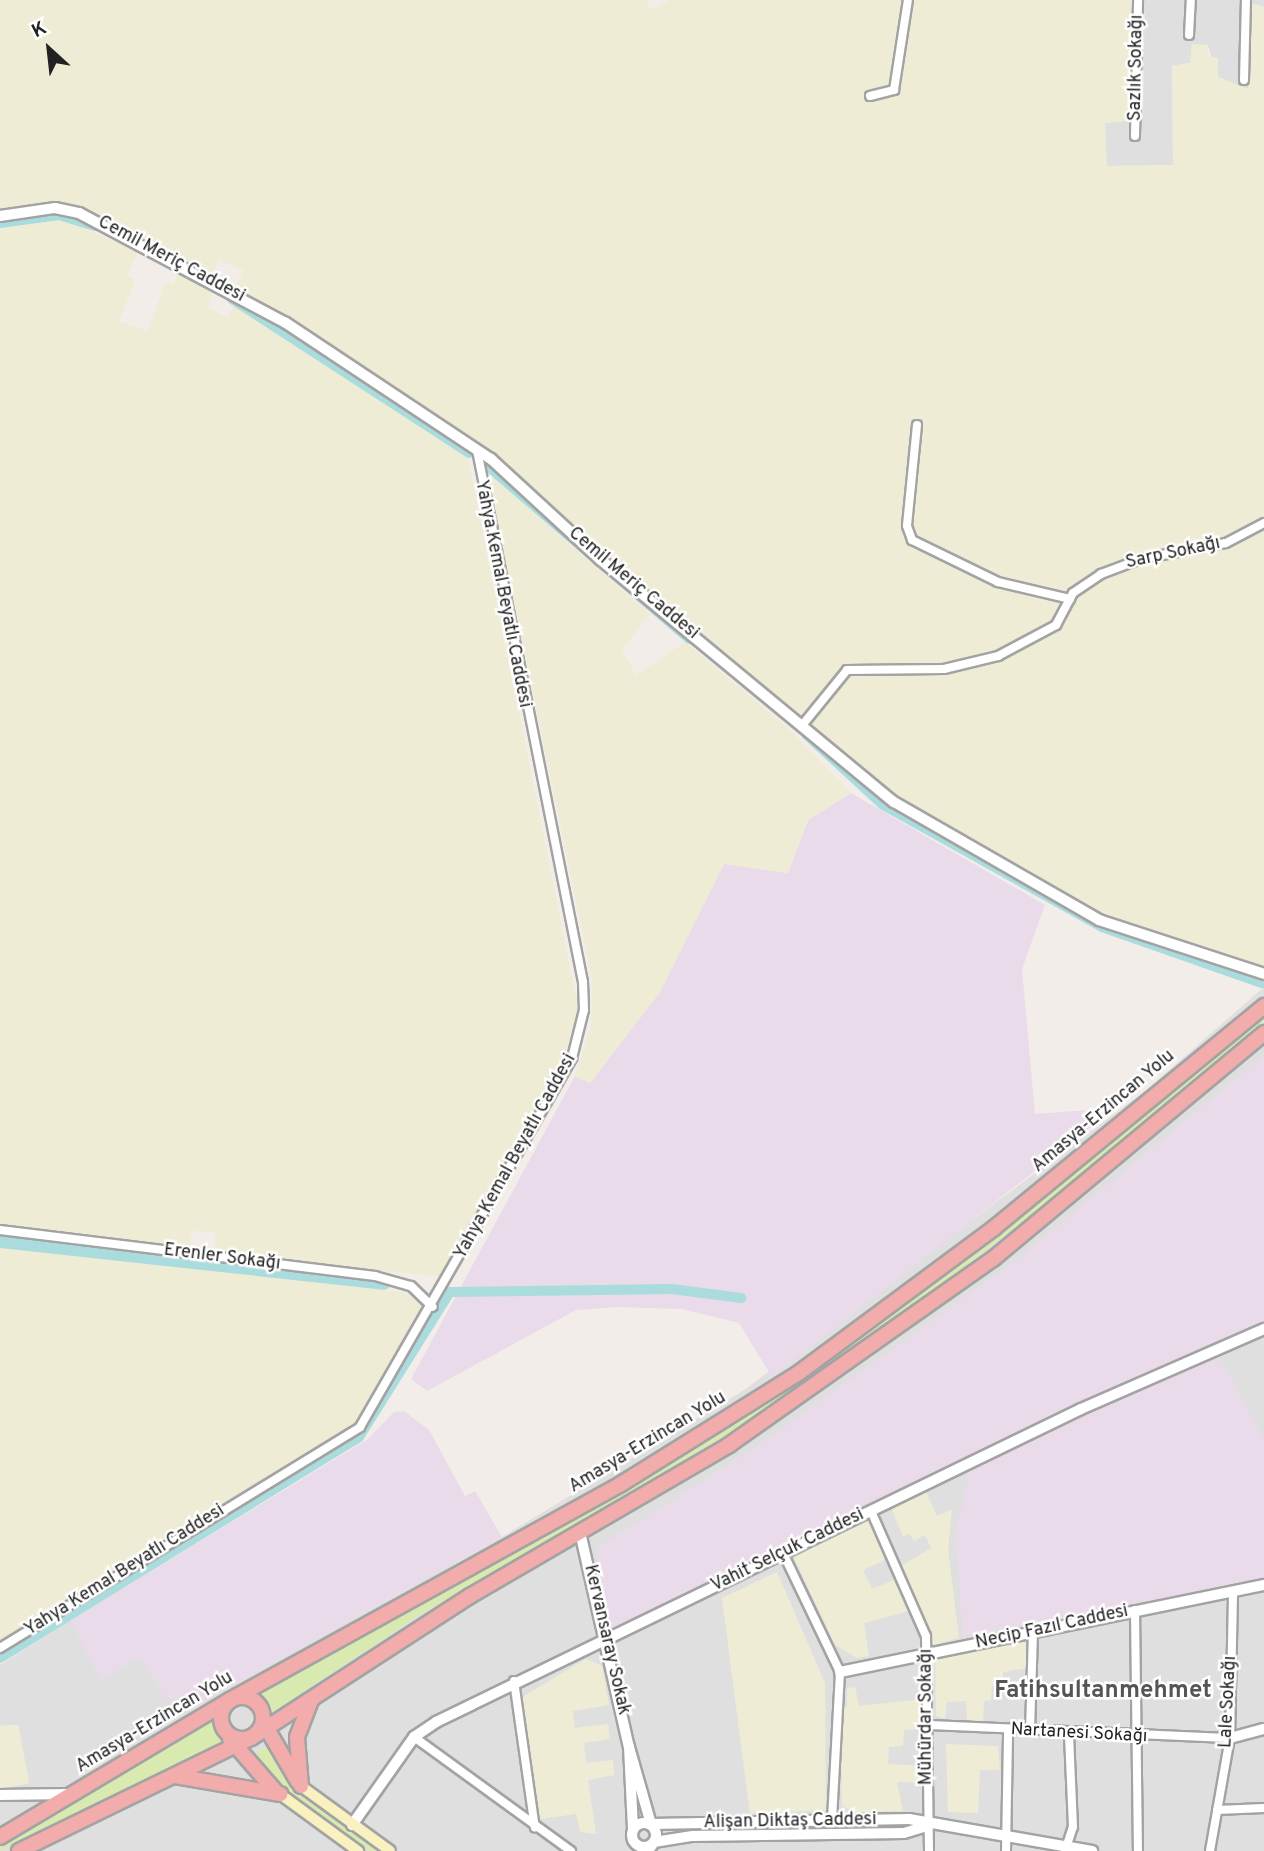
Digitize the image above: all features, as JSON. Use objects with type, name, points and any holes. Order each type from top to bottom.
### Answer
[{"type":"highway","name":"Amasya-Erzincan Yolu","points":[[0,1838],[230,1700],[621,1484],[800,1372],[995,1227],[1264,1006]]},
{"type":"highway","points":[[19,1851],[168,1776],[251,1738],[264,1726],[580,1532],[719,1452],[907,1324],[1039,1222],[1264,1033]]},
{"type":"highway","points":[[280,1794],[225,1732],[220,1719],[230,1700],[251,1699],[264,1726],[301,1786]]},
{"type":"highway","points":[[301,1786],[297,1737],[311,1699]]},
{"type":"highway","points":[[225,1732],[251,1738]]},
{"type":"highway","points":[[168,1776],[224,1780],[280,1794]]},
{"type":"main road","points":[[301,1786],[390,1851]]},
{"type":"main road","points":[[280,1794],[350,1849]]},
{"type":"street","points":[[870,96],[894,90],[908,0]]},
{"type":"street","name":"Sazlık Sokağı","points":[[1135,136],[1138,0]]},
{"type":"street","points":[[1189,35],[1191,0]]},
{"type":"street","points":[[1244,80],[1245,0]]},
{"type":"street","name":"Cemil Meriç Caddesi","points":[[0,216],[55,208],[105,224],[286,323],[477,450],[616,573],[804,723],[894,802],[1099,920],[1264,974]]},
{"type":"street","points":[[916,425],[907,526],[912,540],[999,582],[1070,598]]},
{"type":"street","name":"Yahya Kemal Beyatlı Caddesi","points":[[0,1648],[351,1435],[433,1307],[559,1084],[584,1010],[477,450]]},
{"type":"street","name":"Sarp Sokağı","points":[[804,723],[847,670],[922,671],[979,662],[1049,631],[1070,598],[1112,568],[1226,543],[1264,523]]},
{"type":"street","name":"Erenler Sokağı","points":[[0,1230],[375,1276],[411,1286],[433,1307]]},
{"type":"street","name":"Vahit Selçuk Caddesi","points":[[352,1825],[414,1737],[514,1681],[871,1511],[1264,1329]]},
{"type":"street","name":"Mühürdar Sokağı","points":[[871,1511],[924,1628],[927,1655],[929,1851]]},
{"type":"street","name":"Kervansaray Sokak","points":[[580,1532],[609,1636],[629,1747],[651,1824],[651,1847]]},
{"type":"street","points":[[783,1553],[840,1672],[832,1821]]},
{"type":"street","name":"Necip Fazıl Caddesi","points":[[840,1672],[1264,1585]]},
{"type":"street","name":"Lale Sokağı","points":[[1210,1851],[1230,1738],[1233,1593]]},
{"type":"street","points":[[1135,1610],[1138,1851]]},
{"type":"street","points":[[1030,1732],[1033,1633]]},
{"type":"street","points":[[514,1681],[535,1828]]},
{"type":"street","name":"Nartanesi Sokağı","points":[[928,1725],[1138,1737],[1230,1738]]},
{"type":"street","points":[[1230,1738],[1264,1729]]},
{"type":"street","points":[[1006,1851],[1008,1731]]},
{"type":"street","points":[[1066,1847],[1073,1816],[1069,1734]]},
{"type":"street","points":[[414,1737],[570,1851]]},
{"type":"street","name":"Kervansaray Sokak","points":[[629,1747],[633,1831],[629,1851]]},
{"type":"street","points":[[0,1795],[72,1794]]},
{"type":"street","points":[[1217,1810],[1264,1808]]},
{"type":"street","name":"Alişan Diktaş Caddesi","points":[[633,1831],[651,1824],[909,1819],[927,1826],[1008,1833],[1093,1851]]},
{"type":"street","name":"Alişan Diktaş Caddesi","points":[[651,1847],[734,1834],[904,1833],[927,1826]]},
{"type":"street","points":[[633,1831],[640,1846],[651,1847]]},
{"type":"shaded area","points":[[0,0],[647,0],[650,10],[671,0],[1133,0],[1133,120],[1105,123],[1107,166],[1173,165],[1172,66],[1190,63],[1192,44],[1208,45],[1208,56],[1218,58],[1218,77],[1248,89],[1250,3],[1264,7],[1264,969],[1111,920],[887,791],[531,490],[236,288],[243,270],[219,260],[211,276],[62,203],[0,209]]},
{"type":"shaded area","points":[[1133,0],[1264,0],[1264,7],[1250,3],[1249,90],[1218,77],[1208,46],[1190,63],[1172,66],[1173,165],[1106,166],[1105,123],[1133,120]]},
{"type":"shaded area","points":[[65,220],[138,252],[127,276],[135,280],[119,321],[148,331],[165,283],[174,285],[177,274],[213,293],[207,308],[228,317],[235,305],[468,458],[578,1008],[564,1058],[444,1277],[215,1254],[215,1232],[191,1231],[191,1250],[0,1225],[0,228]]},
{"type":"shaded area","points":[[488,474],[650,614],[622,650],[636,675],[685,642],[789,729],[851,793],[808,820],[788,873],[724,864],[660,992],[590,1083],[575,1076],[591,1026],[592,979]]},
{"type":"shaded area","points":[[851,793],[1045,905],[1022,969],[1035,1114],[1115,1108],[772,1377],[739,1323],[682,1309],[618,1307],[576,1310],[427,1391],[411,1379],[575,1076],[590,1083],[660,992],[724,863],[788,873],[808,820]]},
{"type":"shaded area","points":[[1264,987],[1264,1851],[0,1851],[0,1789],[29,1783],[18,1725],[0,1726],[0,1665],[71,1620],[101,1679],[140,1656],[167,1699],[206,1699],[502,1537],[744,1390],[1145,1091]]},
{"type":"shaded area","points":[[1264,1056],[1264,1332],[1220,1359],[1264,1440],[1264,1579],[963,1636],[956,1532],[973,1457],[612,1627],[596,1549],[761,1444],[1022,1256]]},
{"type":"shaded area","points":[[0,1247],[404,1292],[427,1308],[352,1428],[0,1644]]},
{"type":"shaded area","points":[[404,1411],[429,1430],[465,1496],[475,1491],[502,1537],[206,1699],[167,1699],[140,1656],[101,1680],[71,1620],[368,1439],[394,1412]]},
{"type":"shaded area","points":[[926,1492],[937,1516],[952,1509],[948,1550],[959,1638],[933,1645],[901,1566],[931,1548],[925,1535],[914,1541],[910,1534],[903,1536],[891,1508]]},
{"type":"shaded area","points":[[868,1517],[887,1559],[863,1570],[872,1589],[894,1580],[909,1611],[864,1623],[869,1656],[857,1658],[835,1645],[794,1558]]},
{"type":"shaded area","points":[[777,1572],[825,1683],[826,1810],[750,1814],[722,1598]]},
{"type":"shaded area","points":[[1022,1641],[1028,1644],[1028,1668],[1003,1672],[1003,1686],[992,1686],[991,1700],[984,1701],[983,1723],[967,1720],[966,1701],[947,1702],[945,1719],[936,1716],[935,1657]]},
{"type":"shaded area","points":[[586,1659],[602,1666],[609,1705],[573,1711],[575,1728],[608,1724],[610,1739],[584,1743],[586,1763],[613,1760],[614,1775],[588,1780],[596,1834],[580,1832],[576,1814],[540,1819],[519,1699]]},
{"type":"shaded area","points":[[855,1687],[859,1706],[924,1699],[924,1729],[904,1730],[903,1746],[889,1747],[888,1764],[926,1766],[925,1783],[897,1782],[903,1811],[853,1812],[842,1804],[840,1706],[847,1707],[847,1688]]},
{"type":"shaded area","points":[[18,1725],[29,1783],[0,1789],[0,1726]]},
{"type":"shaded area","points":[[946,1744],[998,1746],[1000,1770],[980,1770],[978,1813],[948,1812]]},
{"type":"green space","points":[[1264,1014],[1264,1021],[1036,1212],[880,1331],[723,1437],[418,1616],[270,1714],[258,1695],[634,1484],[877,1327]]},
{"type":"green space","points":[[210,1719],[222,1741],[0,1851],[0,1846]]},
{"type":"green space","points":[[268,1746],[300,1792],[380,1851],[370,1851],[274,1780],[250,1756]]},
{"type":"waterway","points":[[0,223],[59,215],[95,226]]},
{"type":"waterway","points":[[232,299],[469,453]]},
{"type":"waterway","points":[[484,463],[689,639]]},
{"type":"waterway","points":[[807,735],[883,805],[1102,927],[1262,983]]},
{"type":"waterway","points":[[0,1240],[384,1282]]},
{"type":"waterway","points":[[0,1658],[359,1437],[450,1292],[672,1289],[741,1298]]},
{"type":"district","name":"Fatihsultanmehmet","points":[[1103,1692]]}]
